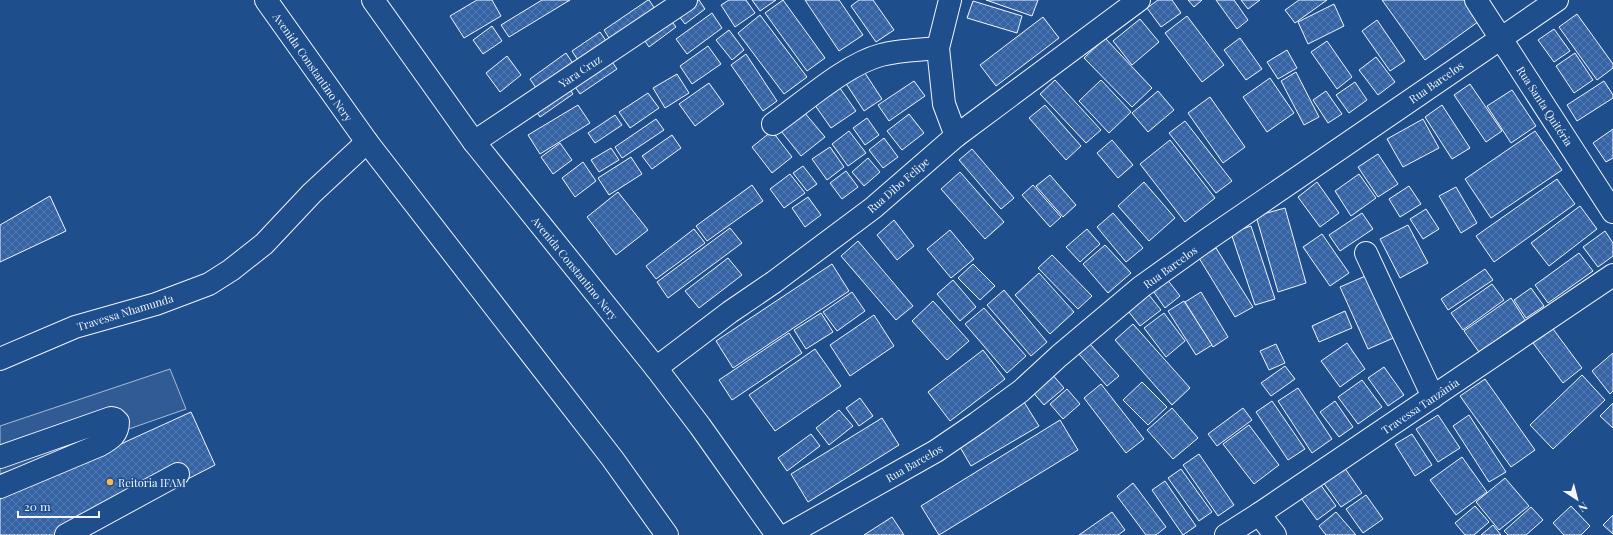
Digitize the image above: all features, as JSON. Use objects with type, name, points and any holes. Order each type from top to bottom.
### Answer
[{"type":"main road","name":"Avenida Constantino Nery","points":[[266,0],[367,142],[612,458],[667,535]]},
{"type":"main road","name":"Avenida Constantino Nery","points":[[373,0],[474,142],[656,368],[700,426],[777,535]]},
{"type":"main road","name":"Yara Cruz","points":[[474,142],[686,0]]},
{"type":"main road","points":[[950,0],[938,48],[944,104],[956,136]]},
{"type":"main road","name":"Rua Dibo Felipe","points":[[656,368],[730,312],[774,282],[874,208],[956,136],[1139,0]]},
{"type":"main road","name":"Rua Santa Quitéria","points":[[1476,0],[1613,212]]},
{"type":"main road","name":"Rua Barcelos","points":[[787,535],[936,451],[977,424],[1021,391],[1059,356],[1141,287],[1208,239],[1557,0]]},
{"type":"main road","points":[[773,124],[838,77],[862,62],[881,55],[938,48]]},
{"type":"main road","name":"Travessa Nhamunda","points":[[0,359],[75,327],[156,304],[209,284],[231,270],[264,244],[312,193],[367,142]]},
{"type":"main road","points":[[1366,253],[1432,397]]},
{"type":"main road","name":"Travessa Tanzânia","points":[[1226,535],[1613,275]]},
{"type":"main road","points":[[0,457],[110,418],[115,419],[118,422],[116,433],[100,445],[0,487]]},
{"type":"main road","points":[[66,535],[178,474]]},
{"type":"main road","points":[[1259,514],[1275,535]]},
{"type":"shaded area","points":[[170,369],[186,409],[0,474],[0,426]]},
{"type":"building","points":[[477,0],[492,0],[501,16],[464,38],[450,16]]},
{"type":"building","points":[[542,0],[570,0],[509,37],[501,25]]},
{"type":"building","points":[[648,0],[659,15],[614,46],[604,30]]},
{"type":"building","points":[[690,0],[699,0],[705,9],[685,24],[675,11]]},
{"type":"building","points":[[729,0],[746,0],[755,13],[735,27],[721,5]]},
{"type":"building","points":[[752,0],[776,0],[760,11]]},
{"type":"building","points":[[783,0],[825,58],[807,71],[765,13]]},
{"type":"building","points":[[805,0],[839,0],[863,35],[839,51]]},
{"type":"building","points":[[859,0],[873,0],[894,30],[876,42],[851,6]]},
{"type":"building","points":[[986,0],[1038,0],[1032,16]]},
{"type":"building","points":[[1158,0],[1172,0],[1181,13],[1161,27],[1147,8]]},
{"type":"building","points":[[1188,0],[1202,0],[1194,7]]},
{"type":"building","points":[[1216,0],[1234,0],[1248,20],[1237,29]]},
{"type":"building","points":[[1241,0],[1260,0],[1248,9]]},
{"type":"building","points":[[1299,0],[1327,0],[1295,23],[1285,10]]},
{"type":"building","points":[[1382,0],[1469,0],[1482,19],[1425,60]]},
{"type":"building","points":[[973,1],[1022,16],[1017,33],[967,18]]},
{"type":"building","points":[[1334,4],[1344,26],[1308,44],[1298,22]]},
{"type":"building","points":[[712,13],[722,28],[687,54],[676,39]]},
{"type":"building","points":[[1577,14],[1613,64],[1613,68],[1597,80],[1559,27]]},
{"type":"building","points":[[667,15],[676,27],[649,47],[641,35]]},
{"type":"building","points":[[760,15],[807,77],[784,94],[738,33]]},
{"type":"building","points":[[1187,16],[1224,65],[1202,82],[1165,33]]},
{"type":"building","points":[[1043,17],[1059,38],[996,86],[980,65]]},
{"type":"building","points":[[1140,19],[1159,42],[1132,65],[1113,41]]},
{"type":"building","points":[[1377,20],[1405,61],[1390,71],[1362,31]]},
{"type":"building","points":[[492,26],[502,41],[483,54],[473,40]]},
{"type":"building","points":[[1554,29],[1570,51],[1554,62],[1538,40]]},
{"type":"building","points":[[729,30],[744,50],[732,60],[716,40]]},
{"type":"building","points":[[600,32],[609,45],[581,65],[572,51]]},
{"type":"building","points":[[1105,38],[1152,88],[1132,107],[1084,58]]},
{"type":"building","points":[[1240,38],[1262,69],[1246,80],[1224,50]]},
{"type":"building","points":[[1327,41],[1352,77],[1337,89],[1311,52]]},
{"type":"building","points":[[708,46],[721,64],[692,84],[680,66]]},
{"type":"building","points":[[1287,50],[1297,68],[1278,79],[1267,62]]},
{"type":"building","points":[[566,53],[574,65],[538,91],[530,79]]},
{"type":"building","points":[[1575,53],[1593,80],[1574,93],[1556,66]]},
{"type":"building","points":[[746,54],[777,101],[763,111],[731,65]]},
{"type":"building","points":[[507,56],[521,75],[500,92],[486,73]]},
{"type":"building","points":[[608,56],[617,69],[580,94],[571,81]]},
{"type":"building","points":[[1376,57],[1395,82],[1378,95],[1359,70]]},
{"type":"building","points":[[863,70],[882,99],[864,111],[845,82]]},
{"type":"building","points":[[1296,72],[1319,117],[1304,125],[1281,81]]},
{"type":"building","points":[[677,74],[689,93],[665,108],[653,88]]},
{"type":"building","points":[[1270,78],[1294,113],[1267,132],[1243,97]]},
{"type":"building","points":[[1055,80],[1101,130],[1086,143],[1040,94]]},
{"type":"building","points":[[1101,80],[1131,112],[1109,133],[1079,101]]},
{"type":"building","points":[[914,81],[925,96],[889,121],[878,105]]},
{"type":"building","points":[[1604,81],[1613,95],[1613,98],[1577,121],[1567,105]]},
{"type":"building","points":[[565,82],[573,94],[540,117],[532,105]]},
{"type":"building","points":[[1355,82],[1367,100],[1349,113],[1336,95]]},
{"type":"building","points":[[709,83],[724,104],[695,126],[679,104]]},
{"type":"building","points":[[837,84],[856,111],[831,128],[812,101]]},
{"type":"building","points":[[1470,84],[1502,131],[1486,142],[1454,95]]},
{"type":"building","points":[[1512,90],[1536,126],[1511,143],[1487,106]]},
{"type":"building","points":[[1158,91],[1174,110],[1148,132],[1132,113]]},
{"type":"building","points":[[1326,91],[1342,114],[1328,123],[1313,100]]},
{"type":"building","points":[[648,93],[659,108],[630,128],[619,112]]},
{"type":"building","points":[[1210,97],[1245,147],[1223,163],[1188,113]]},
{"type":"building","points":[[578,105],[590,123],[540,154],[528,135]]},
{"type":"building","points":[[1045,105],[1081,146],[1066,160],[1029,118]]},
{"type":"building","points":[[1442,105],[1470,148],[1452,159],[1425,117]]},
{"type":"building","points":[[804,112],[825,137],[801,156],[781,131]]},
{"type":"building","points":[[909,114],[924,133],[902,150],[887,131]]},
{"type":"building","points":[[615,115],[622,125],[595,143],[588,133]]},
{"type":"building","points":[[867,118],[879,135],[865,145],[853,128]]},
{"type":"building","points":[[656,119],[664,130],[622,158],[615,147]]},
{"type":"building","points":[[1423,119],[1439,148],[1403,167],[1387,139]]},
{"type":"building","points":[[1185,121],[1232,181],[1216,193],[1169,133]]},
{"type":"building","points":[[1613,129],[1613,158],[1606,162],[1593,143]]},
{"type":"building","points":[[772,131],[792,157],[772,173],[752,147]]},
{"type":"building","points":[[849,131],[866,153],[848,166],[832,144]]},
{"type":"building","points":[[1535,131],[1562,170],[1491,218],[1465,179]]},
{"type":"building","points":[[672,135],[681,148],[652,169],[642,156]]},
{"type":"building","points":[[884,138],[898,157],[883,168],[869,150]]},
{"type":"building","points":[[1112,140],[1133,165],[1118,178],[1097,153]]},
{"type":"building","points":[[1170,140],[1215,198],[1185,222],[1140,164]]},
{"type":"building","points":[[560,143],[572,160],[553,174],[541,157]]},
{"type":"building","points":[[830,147],[844,167],[827,180],[812,159]]},
{"type":"building","points":[[611,148],[619,160],[599,172],[591,160]]},
{"type":"building","points":[[972,149],[1014,198],[1001,209],[959,160]]},
{"type":"building","points":[[1378,154],[1398,184],[1378,197],[1358,167]]},
{"type":"building","points":[[631,157],[642,174],[609,195],[598,178]]},
{"type":"building","points":[[868,158],[880,172],[864,186],[852,172]]},
{"type":"building","points":[[583,162],[596,181],[575,197],[562,178]]},
{"type":"building","points":[[803,166],[817,184],[807,191],[793,173]]},
{"type":"building","points":[[846,171],[858,187],[842,199],[830,183]]},
{"type":"building","points":[[960,172],[1004,222],[985,239],[941,189]]},
{"type":"building","points":[[790,174],[805,193],[784,208],[770,189]]},
{"type":"building","points":[[1359,174],[1376,198],[1351,216],[1335,191]]},
{"type":"building","points":[[1050,175],[1076,205],[1063,217],[1036,186]]},
{"type":"building","points":[[1557,179],[1575,204],[1494,262],[1476,236]]},
{"type":"building","points":[[1144,182],[1175,218],[1149,241],[1118,206]]},
{"type":"building","points":[[1317,182],[1339,213],[1320,227],[1298,197]]},
{"type":"building","points":[[752,185],[763,201],[707,241],[696,226]]},
{"type":"building","points":[[1033,185],[1061,217],[1050,227],[1022,195]]},
{"type":"building","points":[[1409,186],[1421,204],[1400,217],[1389,199]]},
{"type":"building","points":[[1456,187],[1477,223],[1461,233],[1439,196]]},
{"type":"building","points":[[618,192],[648,230],[616,255],[587,217]]},
{"type":"building","points":[[50,196],[66,231],[0,262],[0,225]]},
{"type":"building","points":[[808,197],[821,215],[805,227],[792,208]]},
{"type":"building","points":[[1580,206],[1597,229],[1549,266],[1531,243]]},
{"type":"building","points":[[1285,208],[1306,283],[1278,292],[1256,216]]},
{"type":"building","points":[[1426,209],[1439,229],[1423,239],[1410,219]]},
{"type":"building","points":[[1113,213],[1143,248],[1126,262],[1097,227]]},
{"type":"building","points":[[1362,213],[1373,229],[1340,251],[1329,235]]},
{"type":"building","points":[[894,220],[914,246],[897,260],[877,235]]},
{"type":"building","points":[[1408,225],[1428,263],[1400,278],[1380,239]]},
{"type":"building","points":[[1251,226],[1275,299],[1255,305],[1231,233]]},
{"type":"building","points":[[730,228],[742,243],[668,298],[657,282]]},
{"type":"building","points":[[694,229],[705,243],[656,279],[646,266]]},
{"type":"building","points":[[1087,229],[1100,244],[1080,262],[1066,247]]},
{"type":"building","points":[[950,230],[974,259],[951,278],[927,249]]},
{"type":"building","points":[[1605,231],[1613,243],[1613,256],[1598,267],[1583,247]]},
{"type":"building","points":[[1322,234],[1349,273],[1330,286],[1303,247]]},
{"type":"building","points":[[858,241],[913,306],[896,320],[841,256]]},
{"type":"building","points":[[1105,245],[1131,273],[1108,293],[1083,264]]},
{"type":"building","points":[[1216,248],[1253,307],[1235,317],[1199,258]]},
{"type":"building","points":[[1579,253],[1593,271],[1548,303],[1535,285]]},
{"type":"building","points":[[1052,255],[1092,296],[1078,309],[1038,268]]},
{"type":"building","points":[[728,258],[742,275],[699,308],[685,291]]},
{"type":"building","points":[[832,264],[849,291],[733,368],[716,341]]},
{"type":"building","points":[[973,264],[995,286],[980,300],[958,278]]},
{"type":"building","points":[[1485,269],[1493,280],[1448,310],[1441,299]]},
{"type":"building","points":[[1039,273],[1074,312],[1050,334],[1015,295]]},
{"type":"building","points":[[1163,274],[1180,296],[1165,308],[1149,285]]},
{"type":"building","points":[[1370,274],[1398,336],[1368,349],[1340,287]]},
{"type":"building","points":[[953,280],[976,307],[960,321],[937,294]]},
{"type":"building","points":[[1492,284],[1504,300],[1463,330],[1451,313]]},
{"type":"building","points":[[1531,288],[1544,306],[1526,318],[1514,300]]},
{"type":"building","points":[[1004,290],[1047,342],[1031,356],[987,305]]},
{"type":"building","points":[[1145,290],[1161,310],[1140,326],[1125,307]]},
{"type":"building","points":[[852,292],[865,311],[837,331],[823,312]]},
{"type":"building","points":[[1201,292],[1228,337],[1213,347],[1185,302]]},
{"type":"building","points":[[1511,298],[1525,320],[1479,352],[1464,331]]},
{"type":"building","points":[[933,301],[969,341],[947,360],[912,321]]},
{"type":"building","points":[[1184,301],[1212,345],[1196,355],[1168,311]]},
{"type":"building","points":[[984,308],[1026,356],[1007,373],[965,324]]},
{"type":"building","points":[[1345,311],[1352,328],[1319,342],[1312,326]]},
{"type":"building","points":[[821,313],[833,332],[806,349],[794,330]]},
{"type":"building","points":[[1164,313],[1185,341],[1166,357],[1144,328]]},
{"type":"building","points":[[874,315],[894,346],[850,376],[830,345]]},
{"type":"building","points":[[1133,324],[1190,388],[1172,405],[1115,340]]},
{"type":"building","points":[[1553,329],[1582,368],[1563,383],[1533,343]]},
{"type":"building","points":[[789,333],[802,353],[732,400],[719,380]]},
{"type":"building","points":[[1347,343],[1365,369],[1340,387],[1321,361]]},
{"type":"building","points":[[1090,344],[1119,376],[1107,386],[1079,354]]},
{"type":"building","points":[[1276,344],[1285,363],[1269,370],[1260,351]]},
{"type":"building","points":[[815,349],[841,386],[775,431],[749,395]]},
{"type":"building","points":[[983,350],[1005,379],[950,421],[928,392]]},
{"type":"building","points":[[1613,353],[1613,391],[1610,394],[1592,371]]},
{"type":"building","points":[[1285,366],[1295,379],[1271,396],[1261,383]]},
{"type":"building","points":[[1384,367],[1404,395],[1388,406],[1368,378]]},
{"type":"building","points":[[1050,372],[1064,388],[1044,405],[1030,389]]},
{"type":"building","points":[[1582,375],[1605,400],[1553,449],[1530,425]]},
{"type":"building","points":[[1485,379],[1535,450],[1511,467],[1460,396]]},
{"type":"building","points":[[1362,380],[1382,407],[1358,424],[1338,397]]},
{"type":"building","points":[[1142,382],[1167,407],[1148,425],[1123,400]]},
{"type":"building","points":[[1101,384],[1144,439],[1126,453],[1084,398]]},
{"type":"building","points":[[1298,388],[1332,439],[1312,453],[1278,401]]},
{"type":"building","points":[[1067,389],[1080,404],[1063,419],[1050,404]]},
{"type":"building","points":[[860,398],[873,416],[859,426],[846,408]]},
{"type":"building","points":[[1272,401],[1305,449],[1288,460],[1256,412]]},
{"type":"building","points":[[1335,401],[1353,427],[1339,437],[1320,412]]},
{"type":"building","points":[[1024,402],[1039,426],[971,466],[957,442]]},
{"type":"building","points":[[1613,403],[1613,428],[1600,416]]},
{"type":"building","points":[[1172,408],[1198,438],[1173,459],[1147,430]]},
{"type":"building","points":[[1243,408],[1252,420],[1217,446],[1208,434]]},
{"type":"building","points":[[839,410],[853,426],[829,445],[816,428]]},
{"type":"building","name":"Reitoria IFAM","points":[[191,412],[215,465],[79,535],[0,535],[0,499]]},
{"type":"building","points":[[1438,415],[1460,448],[1438,462],[1416,429]]},
{"type":"building","points":[[1469,415],[1506,472],[1489,482],[1453,426]]},
{"type":"building","points":[[882,418],[899,445],[808,502],[791,474]]},
{"type":"building","points":[[1060,420],[1078,450],[939,535],[921,506]]},
{"type":"building","points":[[1249,425],[1279,465],[1254,484],[1223,444]]},
{"type":"building","points":[[811,434],[820,446],[787,471],[778,458]]},
{"type":"building","points":[[1412,434],[1432,465],[1415,476],[1395,444]]},
{"type":"building","points":[[1199,454],[1234,505],[1218,516],[1183,465]]},
{"type":"building","points":[[1462,457],[1487,492],[1456,515],[1430,480]]},
{"type":"building","points":[[1344,467],[1362,493],[1341,507],[1323,482]]},
{"type":"building","points":[[1181,469],[1212,512],[1199,521],[1168,478]]},
{"type":"building","points":[[1505,478],[1529,506],[1499,530],[1476,502]]},
{"type":"building","points":[[1165,481],[1196,526],[1183,535],[1152,490]]},
{"type":"building","points":[[1133,483],[1166,527],[1156,535],[1146,535],[1117,496]]},
{"type":"building","points":[[1320,484],[1336,506],[1317,520],[1301,498]]},
{"type":"building","points":[[1366,495],[1383,519],[1363,533],[1346,509]]},
{"type":"building","points":[[1475,506],[1489,522],[1474,535],[1465,535],[1455,523]]},
{"type":"building","points":[[1571,506],[1590,526],[1581,535],[1564,535],[1553,523]]},
{"type":"building","points":[[1531,507],[1543,520],[1526,535],[1508,535],[1504,531]]},
{"type":"building","points":[[1112,512],[1125,530],[1118,535],[1079,535]]},
{"type":"building","points":[[1336,512],[1356,535],[1326,535],[1319,526]]},
{"type":"building","points":[[1613,515],[1613,534],[1603,525]]},
{"type":"building","points":[[892,517],[904,535],[864,535]]},
{"type":"building","points":[[1493,525],[1501,535],[1481,535]]},
{"type":"place","name":"Reitoria IFAM","points":[[110,482]]}]
